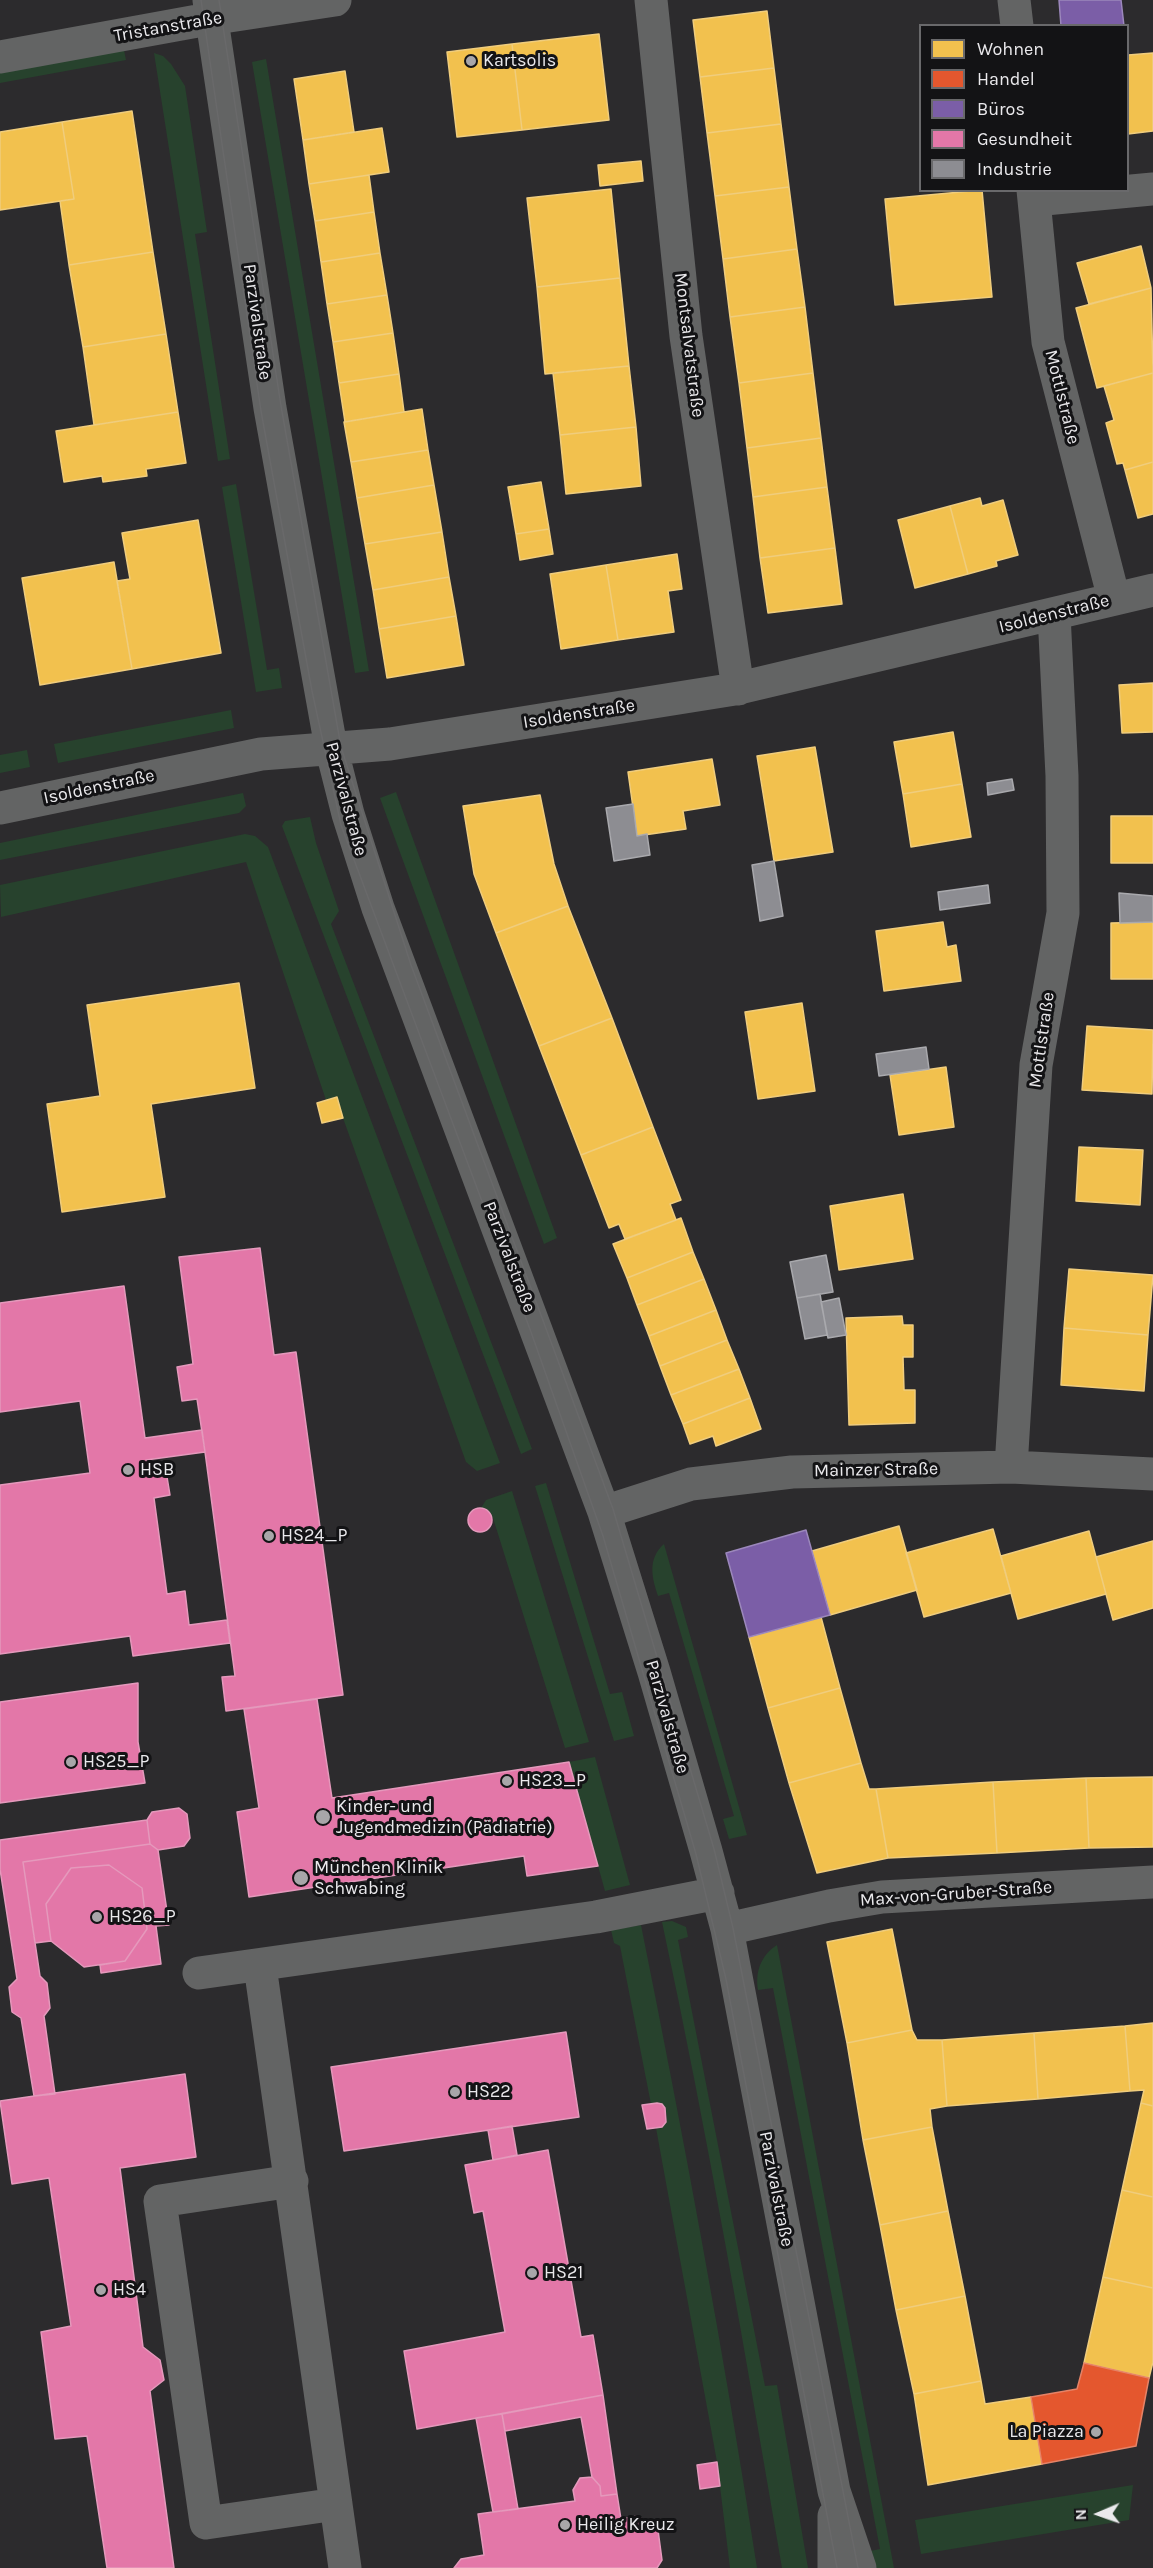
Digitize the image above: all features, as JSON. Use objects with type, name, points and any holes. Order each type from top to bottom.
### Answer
[{"type":"street","name":"Tristanstraße","points":[[0,57],[210,9],[335,0]]},
{"type":"street","name":"Montsalvatstraße","points":[[651,0],[686,336],[738,689]]},
{"type":"street","points":[[1014,0],[1017,24]]},
{"type":"street","name":"Parzivalstraße","points":[[210,9],[270,408],[331,747],[348,814],[378,908],[604,1512],[654,1672],[727,1929],[834,2491],[860,2568]]},
{"type":"street","points":[[1129,190],[1153,189]]},
{"type":"street","points":[[1034,195],[1094,192]]},
{"type":"street","name":"Mottlstraße","points":[[1034,195],[1048,342],[1114,599]]},
{"type":"street","name":"Isoldenstraße","points":[[0,808],[232,759],[331,747],[390,744],[738,689],[1153,590]]},
{"type":"street","name":"Mottlstraße","points":[[1011,1467],[1036,1065],[1063,913],[1062,776],[1054,614]]},
{"type":"street","name":"Mainzer Straße","points":[[604,1512],[691,1484],[843,1470],[1011,1467],[1153,1474]]},
{"type":"street","name":"Max-von-Gruber-Straße","points":[[727,1929],[882,1897],[1153,1882]]},
{"type":"street","points":[[199,1973],[596,1917],[718,1893]]},
{"type":"street","points":[[260,1966],[345,2568]]},
{"type":"street","points":[[292,2181],[160,2201],[206,2523],[336,2504]]},
{"type":"street","name":"Parzivalstraße","points":[[834,2491],[834,2568]]},
{"type":"green space","points":[[124,50],[126,60],[0,83],[0,73]]},
{"type":"green space","points":[[154,53],[163,56],[171,64],[185,86],[207,232],[195,234],[230,459],[218,461]]},
{"type":"green space","points":[[266,59],[369,671],[355,673],[252,62]]},
{"type":"green space","points":[[236,484],[267,670],[279,668],[282,688],[256,692],[222,487]]},
{"type":"green space","points":[[231,710],[234,728],[58,763],[54,744]]},
{"type":"green space","points":[[27,750],[30,767],[0,773],[0,755]]},
{"type":"green space","points":[[396,792],[557,1238],[544,1244],[380,798]]},
{"type":"green space","points":[[243,793],[246,806],[239,813],[0,860],[0,843]]},
{"type":"green space","points":[[310,817],[316,843],[339,911],[331,924],[532,1449],[521,1454],[282,826],[285,821]]},
{"type":"green space","points":[[245,834],[255,836],[268,847],[500,1463],[477,1471],[466,1462],[343,1118],[326,1100],[246,862],[1,917],[0,885]]},
{"type":"green space","points":[[546,1483],[610,1694],[622,1692],[634,1736],[614,1741],[535,1486]]},
{"type":"green space","points":[[512,1491],[589,1742],[565,1748],[493,1518],[488,1511],[481,1508],[486,1500]]},
{"type":"green space","points":[[664,1544],[747,1835],[729,1839],[723,1819],[734,1816],[669,1593],[658,1596],[656,1589],[653,1562]]},
{"type":"green space","points":[[595,1757],[630,1885],[605,1891],[569,1762]]},
{"type":"green space","points":[[672,1921],[686,1927],[688,1937],[678,1940],[765,2386],[777,2385],[808,2568],[782,2568],[710,2163],[662,1922]]},
{"type":"green space","points":[[641,1925],[703,2246],[757,2568],[730,2568],[717,2462],[656,2128],[666,2122],[667,2115],[662,2104],[651,2104],[620,1946],[614,1943],[611,1930]]},
{"type":"green space","points":[[777,1945],[894,2568],[873,2568],[865,2552],[880,2549],[773,1988],[758,1990],[757,1977],[760,1964],[771,1949]]},
{"type":"green space","points":[[1133,2485],[1129,2520],[921,2554],[915,2520]]},
{"type":"building: Wohnen","points":[[767,11],[774,68],[700,77],[693,20]]},
{"type":"building: Wohnen","points":[[599,34],[609,120],[522,130],[512,44]]},
{"type":"building: Wohnen","points":[[512,44],[522,130],[457,137],[447,52]]},
{"type":"building: Wohnen","points":[[1153,53],[1153,131],[1129,134],[1129,55]]},
{"type":"building: Wohnen","points":[[774,68],[781,124],[707,133],[700,77]]},
{"type":"building: Wohnen","points":[[345,71],[354,132],[303,140],[294,79]]},
{"type":"building: Wohnen","points":[[132,111],[153,252],[69,265],[60,201],[74,199],[62,122]]},
{"type":"building: Wohnen","points":[[62,122],[74,199],[0,210],[0,132]]},
{"type":"building: Wohnen","points":[[781,124],[789,187],[715,196],[707,133]]},
{"type":"building: Wohnen","points":[[382,128],[389,172],[309,184],[303,140]]},
{"type":"building: Wohnen","points":[[641,161],[643,181],[600,186],[598,165]]},
{"type":"building: Wohnen","points":[[369,175],[374,212],[315,221],[309,184]]},
{"type":"building: Wohnen","points":[[789,187],[797,249],[723,259],[715,196]]},
{"type":"building: Wohnen","points":[[611,189],[620,278],[537,287],[527,198]]},
{"type":"building: Wohnen","points":[[982,192],[992,297],[895,305],[885,199]]},
{"type":"building: Wohnen","points":[[374,212],[380,253],[321,262],[315,221]]},
{"type":"building: Wohnen","points":[[1141,246],[1151,288],[1089,304],[1077,263]]},
{"type":"building: Wohnen","points":[[797,249],[805,307],[730,317],[723,259]]},
{"type":"building: Wohnen","points":[[153,252],[166,334],[83,347],[69,265]]},
{"type":"building: Wohnen","points":[[380,253],[387,295],[327,304],[321,262]]},
{"type":"building: Wohnen","points":[[620,278],[629,366],[545,374],[537,287]]},
{"type":"building: Wohnen","points":[[1151,288],[1153,373],[1097,388],[1076,308]]},
{"type":"building: Wohnen","points":[[387,295],[393,333],[333,342],[327,304]]},
{"type":"building: Wohnen","points":[[805,307],[813,373],[739,383],[730,317]]},
{"type":"building: Wohnen","points":[[393,333],[399,374],[339,383],[333,342]]},
{"type":"building: Wohnen","points":[[166,334],[178,412],[94,425],[83,347]]},
{"type":"building: Wohnen","points":[[629,366],[636,427],[560,435],[553,373]]},
{"type":"building: Wohnen","points":[[813,373],[821,438],[747,448],[739,383]]},
{"type":"building: Wohnen","points":[[1153,373],[1153,462],[1125,470],[1123,463],[1117,464],[1106,423],[1114,420],[1104,386]]},
{"type":"building: Wohnen","points":[[399,374],[404,412],[345,422],[339,383]]},
{"type":"building: Wohnen","points":[[422,409],[428,450],[351,462],[344,422]]},
{"type":"building: Wohnen","points":[[178,412],[186,463],[146,469],[147,476],[103,482],[102,476],[64,482],[56,431]]},
{"type":"building: Wohnen","points":[[636,427],[641,486],[566,494],[560,435]]},
{"type":"building: Wohnen","points":[[821,438],[827,487],[753,497],[747,448]]},
{"type":"building: Wohnen","points":[[428,450],[434,485],[357,498],[351,462]]},
{"type":"building: Wohnen","points":[[1153,462],[1153,514],[1138,518],[1125,470]]},
{"type":"building: Wohnen","points":[[541,482],[549,529],[516,534],[508,487]]},
{"type":"building: Wohnen","points":[[434,485],[442,532],[365,544],[357,498]]},
{"type":"building: Wohnen","points":[[827,487],[835,548],[760,558],[753,497]]},
{"type":"building: Wohnen","points":[[980,498],[982,506],[1003,500],[1018,555],[996,561],[997,566],[968,574],[950,506]]},
{"type":"building: Wohnen","points":[[950,506],[968,574],[915,588],[898,520]]},
{"type":"building: Wohnen","points":[[198,520],[221,653],[132,669],[117,581],[130,579],[122,533]]},
{"type":"building: Wohnen","points":[[549,529],[553,554],[520,560],[516,534]]},
{"type":"building: Wohnen","points":[[442,532],[449,577],[373,590],[365,544]]},
{"type":"building: Wohnen","points":[[835,548],[842,604],[768,613],[760,558]]},
{"type":"building: Wohnen","points":[[677,554],[682,589],[668,591],[674,632],[618,640],[606,565]]},
{"type":"building: Wohnen","points":[[114,562],[132,669],[40,685],[22,578]]},
{"type":"building: Wohnen","points":[[606,565],[618,640],[561,649],[550,574]]},
{"type":"building: Wohnen","points":[[449,577],[456,616],[379,629],[373,590]]},
{"type":"building: Wohnen","points":[[456,616],[464,665],[387,678],[379,629]]},
{"type":"building: Wohnen","points":[[1153,683],[1153,732],[1122,733],[1119,685]]},
{"type":"building: Wohnen","points":[[953,732],[962,784],[903,794],[894,742]]},
{"type":"building: Wohnen","points":[[815,747],[833,852],[774,861],[757,756]]},
{"type":"building: Wohnen","points":[[712,759],[720,805],[683,811],[686,829],[637,836],[628,772]]},
{"type":"building: Wohnen","points":[[962,784],[971,837],[911,847],[903,794]]},
{"type":"building: Wohnen","points":[[540,795],[554,864],[568,906],[496,933],[474,874],[463,806]]},
{"type":"building: Wohnen","points":[[1111,816],[1153,816],[1153,863],[1111,863]]},
{"type":"building: Wohnen","points":[[568,906],[612,1018],[539,1046],[496,933]]},
{"type":"building: Wohnen","points":[[943,922],[947,947],[956,945],[961,981],[884,991],[876,931]]},
{"type":"building: Wohnen","points":[[1153,922],[1153,979],[1111,979],[1111,923]]},
{"type":"building: Wohnen","points":[[239,983],[255,1088],[151,1104],[165,1197],[62,1212],[47,1104],[100,1096],[87,1005]]},
{"type":"building: Wohnen","points":[[802,1003],[815,1091],[758,1099],[745,1012]]},
{"type":"building: Wohnen","points":[[612,1018],[653,1127],[581,1155],[539,1046]]},
{"type":"building: Wohnen","points":[[1087,1026],[1153,1030],[1152,1094],[1082,1090]]},
{"type":"building: Wohnen","points":[[946,1067],[954,1127],[899,1135],[890,1075]]},
{"type":"building: Wohnen","points":[[337,1097],[343,1118],[322,1123],[317,1103]]},
{"type":"building: Wohnen","points":[[653,1127],[681,1200],[670,1204],[676,1220],[625,1239],[619,1224],[609,1228],[581,1155]]},
{"type":"building: Wohnen","points":[[1079,1147],[1143,1150],[1140,1205],[1076,1201]]},
{"type":"building: Wohnen","points":[[903,1194],[913,1259],[839,1270],[830,1206]]},
{"type":"building: Wohnen","points":[[681,1218],[693,1252],[627,1278],[613,1244]]},
{"type":"building: Wohnen","points":[[693,1252],[704,1279],[637,1305],[627,1278]]},
{"type":"building: Wohnen","points":[[1069,1269],[1153,1275],[1148,1335],[1064,1328]]},
{"type":"building: Wohnen","points":[[704,1279],[716,1310],[649,1336],[637,1305]]},
{"type":"building: Wohnen","points":[[716,1310],[727,1340],[660,1366],[649,1336]]},
{"type":"building: Wohnen","points":[[902,1316],[903,1325],[913,1325],[913,1357],[903,1357],[904,1390],[915,1390],[915,1423],[849,1425],[846,1318]]},
{"type":"building: Wohnen","points":[[1064,1328],[1148,1335],[1144,1391],[1061,1385]]},
{"type":"building: Wohnen","points":[[727,1340],[739,1369],[671,1395],[660,1366]]},
{"type":"building: Wohnen","points":[[739,1369],[750,1398],[683,1424],[671,1395]]},
{"type":"building: Wohnen","points":[[750,1398],[761,1429],[716,1446],[713,1436],[690,1444],[683,1424]]},
{"type":"building: Wohnen","points":[[899,1526],[917,1590],[830,1615],[812,1551]]},
{"type":"building: Wohnen","points":[[993,1529],[1011,1593],[924,1617],[906,1553]]},
{"type":"building: Wohnen","points":[[1089,1531],[1106,1594],[1018,1619],[1001,1556]]},
{"type":"building: Wohnen","points":[[1153,1541],[1153,1608],[1113,1620],[1096,1557]]},
{"type":"building: Wohnen","points":[[821,1617],[840,1688],[768,1708],[749,1637]]},
{"type":"building: Wohnen","points":[[840,1688],[861,1763],[789,1783],[768,1708]]},
{"type":"building: Wohnen","points":[[861,1763],[869,1789],[876,1789],[888,1858],[817,1873],[789,1783]]},
{"type":"building: Wohnen","points":[[1153,1777],[1153,1847],[1089,1848],[1086,1778]]},
{"type":"building: Wohnen","points":[[1086,1778],[1089,1848],[997,1853],[993,1782]]},
{"type":"building: Wohnen","points":[[993,1782],[997,1853],[888,1858],[876,1789]]},
{"type":"building: Wohnen","points":[[892,1929],[912,2030],[847,2043],[827,1942]]},
{"type":"building: Wohnen","points":[[1153,2023],[1153,2106],[1141,2103],[1144,2090],[1130,2091],[1125,2026]]},
{"type":"building: Wohnen","points":[[1125,2026],[1130,2091],[1038,2099],[1034,2033]]},
{"type":"building: Wohnen","points":[[912,2030],[917,2040],[942,2040],[947,2106],[930,2109],[932,2127],[863,2140],[847,2043]]},
{"type":"building: Wohnen","points":[[1034,2033],[1038,2099],[947,2106],[942,2040]]},
{"type":"building: Wohnen","points":[[1141,2103],[1153,2106],[1153,2197],[1122,2190]]},
{"type":"building: Wohnen","points":[[932,2127],[948,2211],[880,2225],[863,2140]]},
{"type":"building: Wohnen","points":[[1122,2190],[1153,2197],[1153,2288],[1103,2277]]},
{"type":"building: Wohnen","points":[[948,2211],[965,2296],[896,2310],[880,2225]]},
{"type":"building: Wohnen","points":[[1103,2277],[1153,2288],[1153,2362],[1149,2378],[1084,2363]]},
{"type":"building: Wohnen","points":[[965,2296],[981,2381],[914,2394],[896,2310]]},
{"type":"building: Wohnen","points":[[981,2381],[985,2404],[1031,2397],[1042,2464],[928,2485],[914,2394]]},
{"type":"building: Handel","points":[[1084,2363],[1149,2378],[1136,2446],[1042,2464],[1031,2397],[1077,2389]]},
{"type":"building: Büros","points":[[1059,0],[1121,0],[1124,24],[1061,24]]},
{"type":"building: Büros","points":[[806,1530],[830,1615],[749,1637],[726,1553]]},
{"type":"building: Gesundheit","name":"HS24_P","points":[[260,1248],[274,1355],[296,1352],[343,1695],[226,1711],[222,1677],[235,1676],[205,1452],[197,1399],[182,1401],[177,1367],[193,1364],[179,1257]]},
{"type":"building: Gesundheit","name":"HSB","points":[[124,1286],[145,1438],[202,1430],[205,1452],[146,1460],[147,1467],[165,1465],[170,1495],[154,1498],[167,1594],[185,1591],[189,1625],[227,1620],[230,1643],[133,1656],[130,1636],[0,1654],[0,1485],[90,1473],[80,1401],[0,1412],[0,1303]]},
{"type":"building: Gesundheit","points":[[480,1508],[485,1509],[491,1515],[491,1525],[485,1531],[480,1532],[475,1531],[469,1525],[468,1520],[469,1515],[475,1509]]},
{"type":"building: Gesundheit","name":"HS25_P","points":[[138,1683],[138,1742],[145,1783],[0,1803],[0,1702]]},
{"type":"building: Gesundheit","name":"HS23_P","points":[[317,1699],[332,1798],[569,1762],[598,1866],[527,1876],[524,1856],[249,1897],[237,1812],[259,1808],[244,1709]]},
{"type":"building: Gesundheit","points":[[179,1808],[187,1814],[190,1838],[184,1846],[158,1850],[150,1844],[147,1820],[152,1812]]},
{"type":"building: Gesundheit","points":[[147,1820],[150,1844],[23,1862],[40,1976],[47,1983],[50,2008],[44,2016],[55,2094],[34,2096],[21,2018],[12,2012],[9,1987],[17,1979],[0,1869],[0,1840]]},
{"type":"building: Gesundheit","points":[[150,1844],[158,1850],[169,1925],[156,1926],[161,1964],[101,1973],[100,1965],[125,1961],[147,1929],[142,1888],[109,1865],[71,1868],[46,1904],[51,1941],[35,1943],[23,1862]]},
{"type":"building: Gesundheit","name":"HS26_P","points":[[109,1865],[142,1888],[147,1929],[125,1961],[84,1967],[51,1941],[46,1904],[71,1868]]},
{"type":"building: Gesundheit","name":"HS22","points":[[566,2032],[579,2117],[344,2151],[331,2067]]},
{"type":"building: Gesundheit","name":"HS4","points":[[185,2074],[196,2157],[120,2168],[143,2347],[160,2360],[164,2380],[150,2391],[174,2568],[107,2568],[87,2436],[55,2439],[41,2332],[71,2326],[49,2178],[12,2184],[0,2101]]},
{"type":"building: Gesundheit","points":[[662,2104],[665,2108],[666,2122],[662,2127],[647,2129],[642,2105]]},
{"type":"building: Gesundheit","points":[[512,2126],[517,2155],[493,2160],[488,2130]]},
{"type":"building: Gesundheit","name":"HS21","points":[[548,2150],[581,2337],[593,2335],[603,2395],[417,2429],[404,2351],[505,2332],[483,2211],[474,2213],[465,2165]]},
{"type":"building: Gesundheit","points":[[603,2395],[617,2494],[601,2496],[600,2486],[592,2477],[581,2417],[505,2431],[502,2414]]},
{"type":"building: Gesundheit","points":[[502,2414],[518,2509],[493,2512],[476,2418]]},
{"type":"building: Gesundheit","points":[[717,2462],[720,2486],[700,2489],[697,2465]]},
{"type":"building: Gesundheit","name":"Heilig Kreuz","points":[[592,2477],[600,2486],[601,2496],[617,2494],[621,2519],[638,2516],[658,2530],[662,2560],[657,2568],[454,2568],[461,2559],[484,2555],[478,2514],[575,2501],[573,2490],[580,2478]]},
{"type":"building: Industrie","points":[[1012,779],[1014,790],[988,795],[987,783]]},
{"type":"building: Industrie","points":[[633,804],[637,836],[647,834],[650,855],[614,861],[606,808]]},
{"type":"building: Industrie","points":[[774,861],[783,916],[760,921],[752,865]]},
{"type":"building: Industrie","points":[[988,885],[990,903],[940,910],[938,892]]},
{"type":"building: Industrie","points":[[1119,893],[1153,896],[1153,922],[1120,923]]},
{"type":"building: Industrie","points":[[926,1047],[929,1069],[879,1076],[876,1054]]},
{"type":"building: Industrie","points":[[826,1255],[833,1292],[797,1298],[790,1262]]},
{"type":"building: Industrie","points":[[820,1294],[827,1335],[805,1339],[797,1298]]},
{"type":"building: Industrie","points":[[839,1298],[846,1335],[828,1338],[821,1302]]},
{"type":"tram line","points":[[201,0],[261,411],[312,691],[341,825],[531,1332],[603,1536],[696,1854],[726,1979],[837,2568]]},
{"type":"tram line","points":[[219,0],[281,406],[341,747],[411,965],[613,1509],[714,1849],[733,1928],[858,2568]]},
{"type":"place","name":"Kartsolis","points":[[471,61]]},
{"type":"place","name":"HSB","points":[[128,1470]]},
{"type":"place","name":"HS24_P","points":[[269,1536]]},
{"type":"place","name":"HS25_P","points":[[71,1762]]},
{"type":"place","name":"HS23_P","points":[[507,1781]]},
{"type":"place","name":"Kinder- und Jugendmedizin (Pädiatrie)","points":[[323,1817]]},
{"type":"place","name":"München Klinik Schwabing","points":[[301,1878]]},
{"type":"place","name":"HS26_P","points":[[97,1917]]},
{"type":"place","name":"HS22","points":[[455,2092]]},
{"type":"place","name":"HS21","points":[[532,2273]]},
{"type":"place","name":"HS4","points":[[101,2290]]},
{"type":"place","name":"La Piazza","points":[[1096,2432]]},
{"type":"place","name":"Heilig Kreuz","points":[[565,2525]]}]
